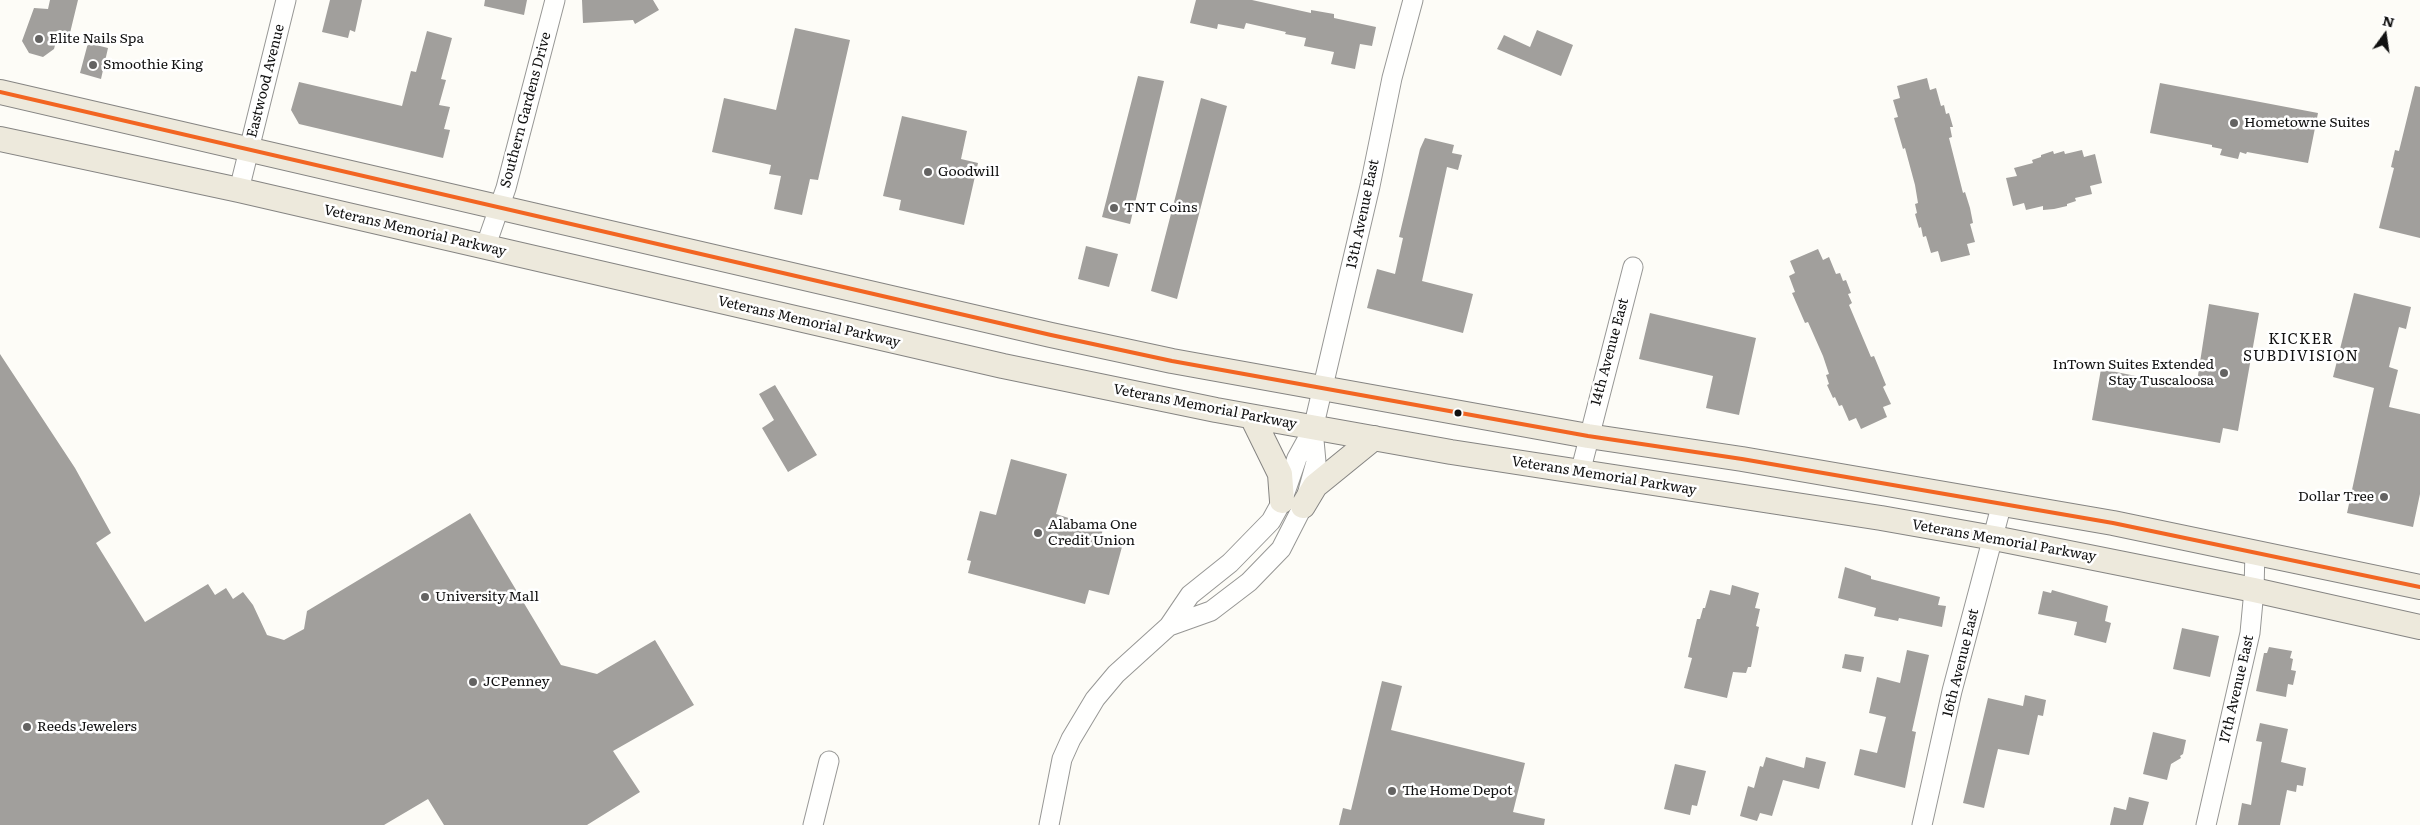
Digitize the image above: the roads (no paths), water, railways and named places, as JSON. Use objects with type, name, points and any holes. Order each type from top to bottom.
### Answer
[{"type":"main road","points":[[0,92],[248,151],[1051,335],[1322,389],[1588,436],[2002,503],[2255,551],[2420,587]]},
{"type":"main road","name":"Veterans Memorial Parkway","points":[[0,139],[239,190],[1003,366],[1252,417],[1313,429],[1580,473],[1881,518],[1994,538],[2254,590],[2420,627]]},
{"type":"main road","points":[[1252,417],[1280,474],[1292,504],[1374,438]]},
{"type":"street","name":"Eastwood Avenue","points":[[239,190],[286,0]]},
{"type":"street","name":"Southern Gardens Drive","points":[[485,248],[500,208],[555,0]]},
{"type":"street","name":"13th Avenue East","points":[[1169,626],[1211,611],[1249,582],[1281,549],[1292,504],[1297,458],[1313,429],[1370,186],[1392,78],[1414,0]]},
{"type":"street","name":"14th Avenue East","points":[[1580,473],[1633,267]]},
{"type":"street","name":"16th Avenue East","points":[[1922,825],[1952,691],[2002,503]]},
{"type":"street","name":"13th Avenue East","points":[[1048,825],[1062,759],[1071,739],[1086,714],[1116,674],[1169,626],[1190,595],[1230,563],[1271,521],[1292,504]]},
{"type":"street","name":"17th Avenue East","points":[[2206,825],[2250,634],[2255,551]]},
{"type":"street","points":[[813,825],[829,761]]},
{"type":"place","name":"Elite Nails Spa","points":[[39,39]]},
{"type":"place","name":"Smoothie King","points":[[93,65]]},
{"type":"place","name":"Hometowne Suites","points":[[2234,123]]},
{"type":"place","name":"Goodwill","points":[[928,172]]},
{"type":"place","name":"TNT Coins","points":[[1114,208]]},
{"type":"place","name":"InTown Suites Extended Stay Tuscaloosa","points":[[2224,373]]},
{"type":"place","name":"Dollar Tree","points":[[2384,497]]},
{"type":"place","name":"Alabama One Credit Union","points":[[1038,533]]},
{"type":"place","name":"University Mall","points":[[425,597]]},
{"type":"place","name":"JCPenney","points":[[473,682]]},
{"type":"place","name":"Reeds Jewelers","points":[[27,727]]},
{"type":"place","name":"The Home Depot","points":[[1392,791]]},
{"type":"district","name":"KICKER SUBDIVISION","points":[[2301,348]]}]
